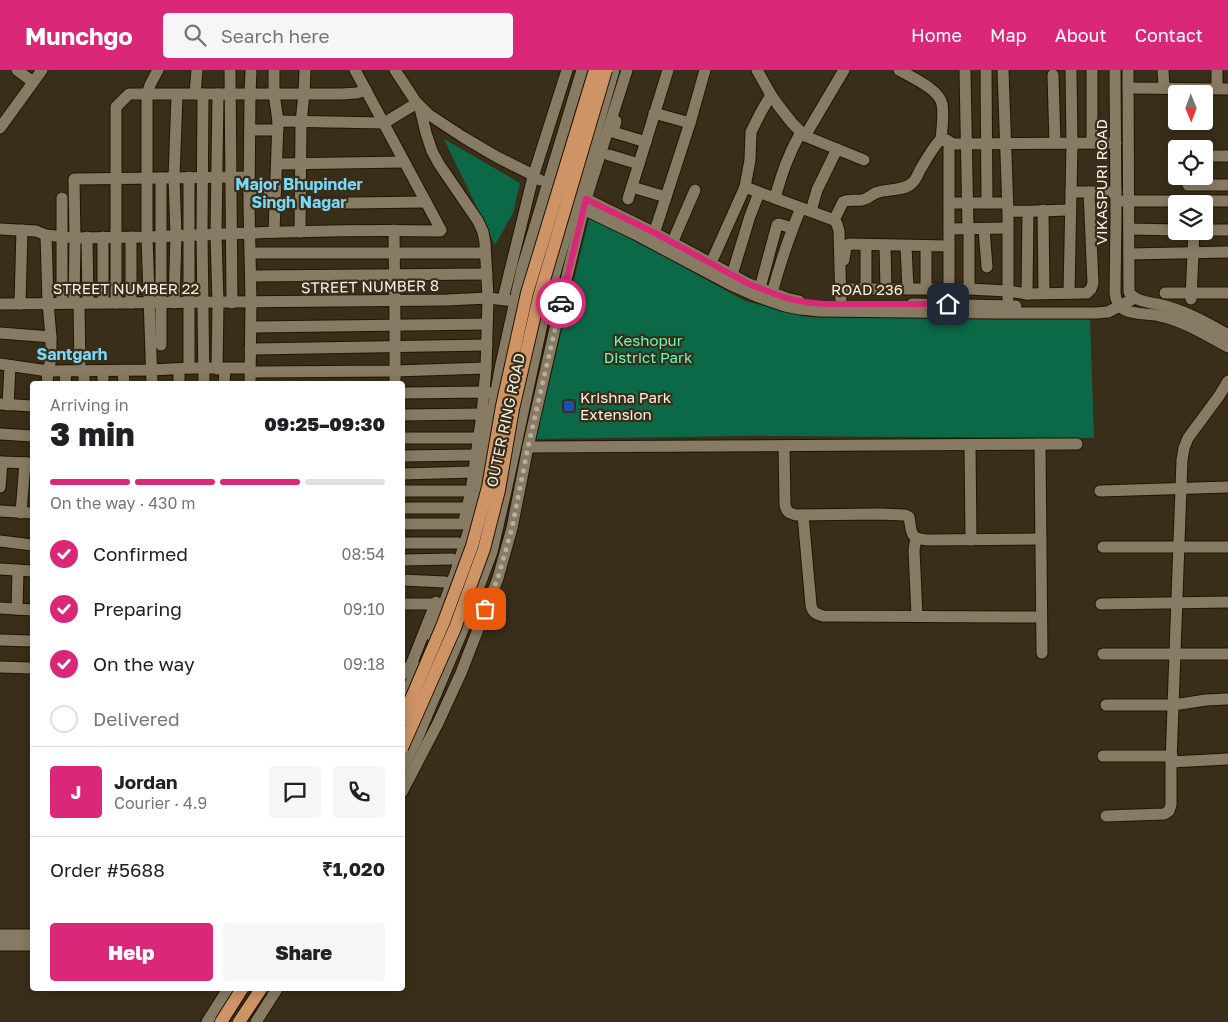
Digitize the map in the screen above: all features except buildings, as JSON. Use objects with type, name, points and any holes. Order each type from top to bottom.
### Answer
[{"type":"main road","name":"OUTER RING ROAD","points":[[405,713],[444,624],[472,546],[488,487],[502,406],[527,293],[594,70]]},
{"type":"main road","name":"OUTER RING ROAD","points":[[405,741],[455,628],[484,549],[498,490],[513,409],[539,297],[606,70]]},
{"type":"main road","points":[[220,1022],[241,991]]},
{"type":"main road","points":[[241,1022],[259,991]]},
{"type":"street","points":[[17,70],[33,82]]},
{"type":"street","points":[[0,128],[42,70]]},
{"type":"street","points":[[158,70],[147,95],[147,237],[161,345]]},
{"type":"street","points":[[197,70],[202,177],[204,381]]},
{"type":"street","points":[[230,70],[232,303]]},
{"type":"street","points":[[250,375],[249,177],[251,70]]},
{"type":"street","points":[[274,70],[274,94],[278,125],[274,232]]},
{"type":"street","points":[[300,232],[301,122],[305,70]]},
{"type":"street","points":[[0,229],[36,231],[81,238],[274,232],[440,231],[440,227],[355,70]]},
{"type":"street","points":[[395,70],[419,106],[444,125],[504,161],[533,175],[549,180]]},
{"type":"street","points":[[502,300],[533,175],[567,70]]},
{"type":"street","name":"OUTER RING ROAD","points":[[405,695],[430,641],[456,571],[476,507],[490,393],[522,269],[582,70]]},
{"type":"street","name":"OUTER RING ROAD","points":[[405,763],[462,632],[492,552],[547,301],[561,250],[581,202],[614,70]]},
{"type":"street","points":[[405,786],[438,723],[461,672],[498,578],[512,528],[528,447],[567,276],[581,202],[627,70]]},
{"type":"street","points":[[632,70],[613,132],[646,142]]},
{"type":"street","points":[[628,199],[668,70]]},
{"type":"street","points":[[653,238],[705,70]]},
{"type":"street","points":[[757,70],[771,95],[802,134],[864,160]]},
{"type":"street","points":[[898,70],[926,86],[939,97],[942,103],[947,142],[950,145],[949,289]]},
{"type":"street","points":[[965,70],[970,288]]},
{"type":"street","points":[[986,70],[987,203]]},
{"type":"street","points":[[1004,70],[1008,207],[1008,306]]},
{"type":"street","points":[[1069,293],[1072,144],[1071,70]]},
{"type":"street","points":[[1092,70],[1092,143]]},
{"type":"street","name":"VIKASPURI ROAD","points":[[1115,70],[1117,301]]},
{"type":"street","name":"VIKASPURI ROAD","points":[[1128,70],[1131,293]]},
{"type":"street","points":[[1163,70],[1164,88]]},
{"type":"street","points":[[1128,88],[1222,89],[1216,70]]},
{"type":"street","points":[[775,198],[790,151],[839,72]]},
{"type":"street","points":[[1053,74],[1055,143]]},
{"type":"street","points":[[116,303],[116,107],[129,94],[342,94],[366,90]]},
{"type":"street","points":[[575,92],[605,102]]},
{"type":"street","points":[[174,302],[176,236],[174,178],[177,94]]},
{"type":"street","points":[[218,94],[216,234],[221,369],[223,381]]},
{"type":"street","points":[[711,263],[745,187],[750,160],[751,132],[771,95]]},
{"type":"street","points":[[250,130],[301,122],[384,123],[419,106]]},
{"type":"street","points":[[405,672],[411,665],[445,582],[458,543],[468,508],[482,414],[490,393],[486,368],[488,298],[484,232],[432,151],[419,106]]},
{"type":"street","points":[[654,113],[690,123]]},
{"type":"street","points":[[834,220],[843,202],[846,200],[866,199],[877,192],[903,188],[913,183],[933,149],[947,142],[1116,143]]},
{"type":"street","points":[[772,293],[780,261],[792,228],[806,210],[837,149]]},
{"type":"street","points":[[609,155],[639,164]]},
{"type":"street","points":[[1213,156],[1228,156]]},
{"type":"street","points":[[277,164],[404,162]]},
{"type":"street","points":[[181,381],[184,369],[189,303],[189,177]]},
{"type":"street","points":[[76,303],[81,238],[74,178],[249,177]]},
{"type":"street","points":[[152,381],[155,302],[161,237],[162,178]]},
{"type":"street","points":[[1213,183],[1228,185]]},
{"type":"street","points":[[632,187],[644,196],[666,197]]},
{"type":"street","points":[[745,187],[834,220],[839,231],[843,304]]},
{"type":"street","points":[[674,244],[695,190]]},
{"type":"street","points":[[249,192],[301,204],[426,202]]},
{"type":"street","points":[[729,279],[759,192]]},
{"type":"street","points":[[1071,192],[1089,192],[1116,196],[1129,201],[1168,202]]},
{"type":"street","points":[[847,289],[970,288],[1027,294],[1087,293],[1093,283],[1089,192]]},
{"type":"street","points":[[62,198],[62,236],[76,303],[84,381]]},
{"type":"street","points":[[1213,201],[1228,201]]},
{"type":"street","points":[[581,202],[653,238],[770,302],[800,309],[1096,313],[1108,312],[1117,301],[1132,312],[1159,315],[1183,323],[1228,347]]},
{"type":"street","points":[[949,203],[987,203],[1028,212],[1070,210]]},
{"type":"street","points":[[1043,210],[1044,294]]},
{"type":"street","points":[[1027,294],[1028,212]]},
{"type":"street","points":[[760,288],[777,225],[792,228]]},
{"type":"street","points":[[949,229],[1008,228]]},
{"type":"street","points":[[984,229],[986,267]]},
{"type":"street","points":[[1129,229],[1168,230]]},
{"type":"street","points":[[20,304],[22,230]]},
{"type":"street","points":[[394,230],[395,381]]},
{"type":"street","points":[[1213,230],[1228,230]]},
{"type":"street","points":[[46,234],[51,337],[51,359],[47,381]]},
{"type":"street","points":[[103,237],[103,303]]},
{"type":"street","points":[[131,237],[131,302]]},
{"type":"street","name":"ROAD 236","points":[[653,238],[674,244],[711,263],[729,279],[786,298],[805,302],[1090,307],[1113,304],[1131,293]]},
{"type":"street","points":[[531,240],[561,250]]},
{"type":"street","points":[[1192,296],[1194,240]]},
{"type":"street","points":[[843,304],[847,289],[844,259],[846,247],[850,244],[948,246]]},
{"type":"street","points":[[866,245],[866,289]]},
{"type":"street","points":[[885,246],[886,289]]},
{"type":"street","points":[[906,246],[908,289]]},
{"type":"street","points":[[926,246],[926,289]]},
{"type":"street","points":[[1129,254],[1228,252]]},
{"type":"street","points":[[250,253],[485,253]]},
{"type":"street","points":[[251,276],[486,274]]},
{"type":"street","points":[[1131,293],[1188,314],[1228,335]]},
{"type":"street","points":[[1165,293],[1192,296],[1228,293]]},
{"type":"street","name":"STREET NUMBER 8","points":[[251,302],[488,298],[515,300]]},
{"type":"street","name":"STREET NUMBER 22","points":[[0,304],[251,302]]},
{"type":"street","points":[[251,327],[487,324]]},
{"type":"street","points":[[0,333],[51,337]]},
{"type":"street","points":[[250,349],[487,345]]},
{"type":"street","points":[[30,406],[4,404],[5,365],[48,371],[221,369],[250,375],[486,368]]},
{"type":"street","points":[[65,381],[66,370]]},
{"type":"street","points":[[103,371],[103,381]]},
{"type":"street","points":[[123,371],[124,381]]},
{"type":"street","points":[[1106,816],[1164,814],[1171,805],[1182,460],[1188,438],[1228,381]]},
{"type":"street","points":[[405,393],[490,393]]},
{"type":"street","points":[[405,415],[482,414]]},
{"type":"street","points":[[0,434],[30,436]]},
{"type":"street","points":[[405,438],[478,438]]},
{"type":"street","points":[[1040,444],[1042,653]]},
{"type":"street","points":[[528,447],[1077,444]]},
{"type":"street","points":[[970,445],[971,540]]},
{"type":"street","points":[[784,446],[785,508],[790,514],[905,515],[909,518],[910,532],[916,538],[927,540],[1040,539]]},
{"type":"street","points":[[405,456],[476,454]]},
{"type":"street","points":[[0,487],[1,462],[29,463],[27,513],[0,511]]},
{"type":"street","points":[[405,474],[473,472]]},
{"type":"street","points":[[1100,491],[1228,487]]},
{"type":"street","points":[[405,491],[470,490]]},
{"type":"street","points":[[405,508],[468,508]]},
{"type":"street","points":[[803,515],[811,605],[814,612],[823,616],[1042,617]]},
{"type":"street","points":[[405,524],[463,524]]},
{"type":"street","points":[[916,538],[914,550],[917,616]]},
{"type":"street","points":[[0,541],[30,545]]},
{"type":"street","points":[[405,543],[458,543]]},
{"type":"street","points":[[1103,547],[1228,547]]},
{"type":"street","points":[[405,560],[452,559]]},
{"type":"street","points":[[0,569],[30,571]]},
{"type":"street","points":[[17,609],[18,570]]},
{"type":"street","points":[[405,580],[445,582]]},
{"type":"street","points":[[1101,604],[1228,602]]},
{"type":"street","points":[[405,604],[436,604]]},
{"type":"street","points":[[0,608],[30,610]]},
{"type":"street","points":[[0,640],[30,641]]},
{"type":"street","points":[[1103,654],[1228,654]]},
{"type":"street","points":[[0,667],[30,668]]},
{"type":"street","points":[[1106,705],[1173,706],[1206,700],[1228,699]]},
{"type":"street","points":[[1103,756],[1228,759]]},
{"type":"street","points":[[6,940],[30,935]]},
{"type":"street","points":[[6,940],[30,945]]},
{"type":"street","points":[[208,1022],[227,991]]},
{"type":"street","points":[[248,1022],[267,991]]},
{"type":"street","points":[[256,1022],[276,991]]},
{"type":"street","points":[[218,1005],[241,1022]]},
{"type":"green space","points":[[444,139],[520,183],[513,213],[495,245]]},
{"type":"green space","name":"Keshopur District Park","points":[[590,215],[745,301],[809,317],[1090,319],[1094,438],[744,436],[535,439]]},
{"type":"way so far","points":[[485,609],[498,578],[512,528],[528,447],[561,303]]},
{"type":"place","name":"Krishna Park Extension","points":[[569,406]]},
{"type":"district","name":"Major Bhupinder Singh Nagar","points":[[299,193]]},
{"type":"district","name":"Santgarh","points":[[72,354]]},
{"type":"route","points":[[561,303],[586,199],[655,233],[749,284],[786,298],[824,304],[948,304]]}]
